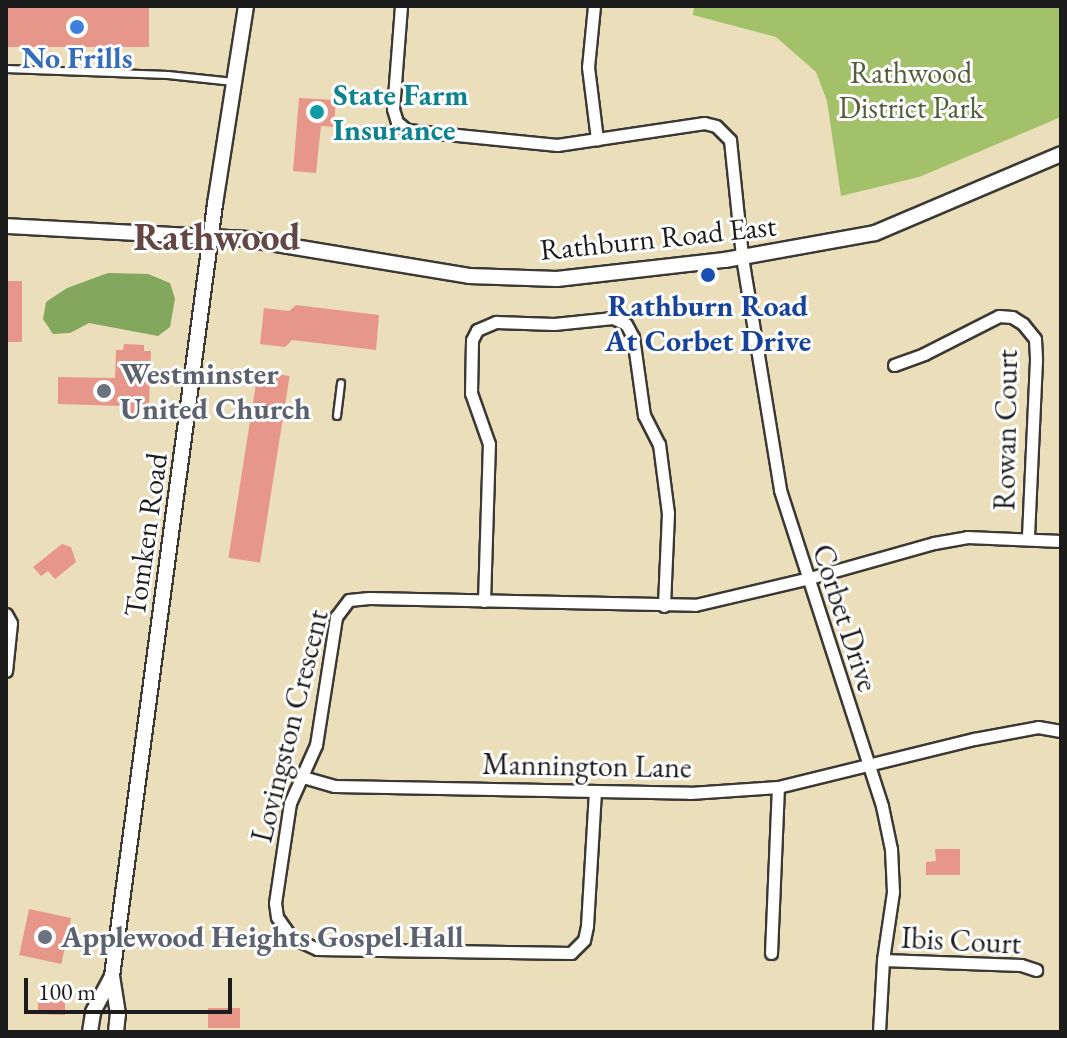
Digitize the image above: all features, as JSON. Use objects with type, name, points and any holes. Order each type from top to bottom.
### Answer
[{"type":"street","name":"Tomken Road","points":[[116,1032],[118,1014],[112,976],[246,6]]},
{"type":"street","points":[[401,6],[393,109],[397,122],[407,130],[557,145],[597,139],[588,67],[594,6]]},
{"type":"street","name":"Corbet Drive","points":[[597,139],[704,123],[716,126],[730,140],[742,257],[766,425],[780,490],[806,579],[869,767],[891,849],[893,892],[883,960],[879,1032]]},
{"type":"street","name":"Rathburn Road East","points":[[6,226],[212,237],[469,276],[524,279],[622,274],[742,257],[875,233],[1061,154]]},
{"type":"street","name":"Rowan Court","points":[[894,365],[924,354],[999,316],[1012,317],[1023,324],[1035,339],[1028,539]]},
{"type":"street","points":[[484,601],[489,444],[471,393],[472,340],[477,330],[496,322],[554,324],[613,318],[626,324],[633,337],[644,415],[659,444],[668,513],[664,606]]},
{"type":"street","name":"Lovingston Crescent","points":[[595,791],[587,926],[578,949],[554,954],[317,949],[291,937],[277,917],[275,903],[290,803],[321,726],[336,617],[349,600],[695,605],[967,537],[1061,541]]},
{"type":"street","points":[[6,614],[11,623],[6,671]]},
{"type":"street","name":"Mannington Lane","points":[[303,777],[335,786],[690,793],[778,787],[974,739],[1038,727],[1061,731]]},
{"type":"street","points":[[771,953],[778,787]]},
{"type":"street","name":"Ibis Court","points":[[883,960],[1021,965],[1036,970]]},
{"type":"street","name":"Tomken Road","points":[[90,1032],[93,1012],[112,976]]},
{"type":"lane","points":[[6,69],[168,75],[236,83]]},
{"type":"lane","points":[[337,416],[341,383]]},
{"type":"green space","name":"Rathwood District Park","points":[[694,6],[1061,6],[1061,117],[919,177],[841,196],[827,101],[816,72],[776,37],[693,15]]},
{"type":"green space","points":[[108,273],[148,274],[170,283],[175,299],[170,327],[158,336],[89,323],[70,333],[53,334],[43,319],[46,302],[67,288]]},
{"type":"building","name":"No Frills","points":[[6,6],[149,6],[149,47],[6,47]]},
{"type":"building","points":[[299,98],[336,100],[334,127],[321,126],[316,173],[293,171]]},
{"type":"building","points":[[6,281],[22,281],[22,342],[6,342]]},
{"type":"building","points":[[296,305],[379,315],[376,350],[292,340],[285,347],[260,344],[264,308],[289,311]]},
{"type":"building","name":"Westminster United Church","points":[[124,344],[144,345],[144,351],[151,351],[149,407],[143,407],[142,413],[122,413],[122,406],[58,404],[58,377],[115,378],[116,350],[123,350]]},
{"type":"building","points":[[258,371],[290,376],[260,563],[228,558]]},
{"type":"building","points":[[62,544],[71,547],[76,562],[55,579],[48,571],[41,576],[33,567]]},
{"type":"building","points":[[935,849],[960,849],[960,875],[926,875],[926,862],[936,861]]},
{"type":"building","name":"Applewood Heights Gospel Hall","points":[[29,909],[71,918],[61,964],[19,955]]},
{"type":"building","points":[[50,992],[65,992],[65,1015],[38,1014],[38,999],[50,999]]},
{"type":"building","points":[[208,1008],[240,1008],[240,1028],[208,1028]]},
{"type":"place","name":"No Frills","points":[[77,27]]},
{"type":"place","name":"State Farm Insurance","points":[[317,112]]},
{"type":"place","name":"Rathburn Road At Corbet Drive","points":[[708,275]]},
{"type":"place","name":"Westminster United Church","points":[[104,391]]},
{"type":"place","name":"Applewood Heights Gospel Hall","points":[[45,937]]},
{"type":"district","name":"Rathwood","points":[[217,237]]}]
